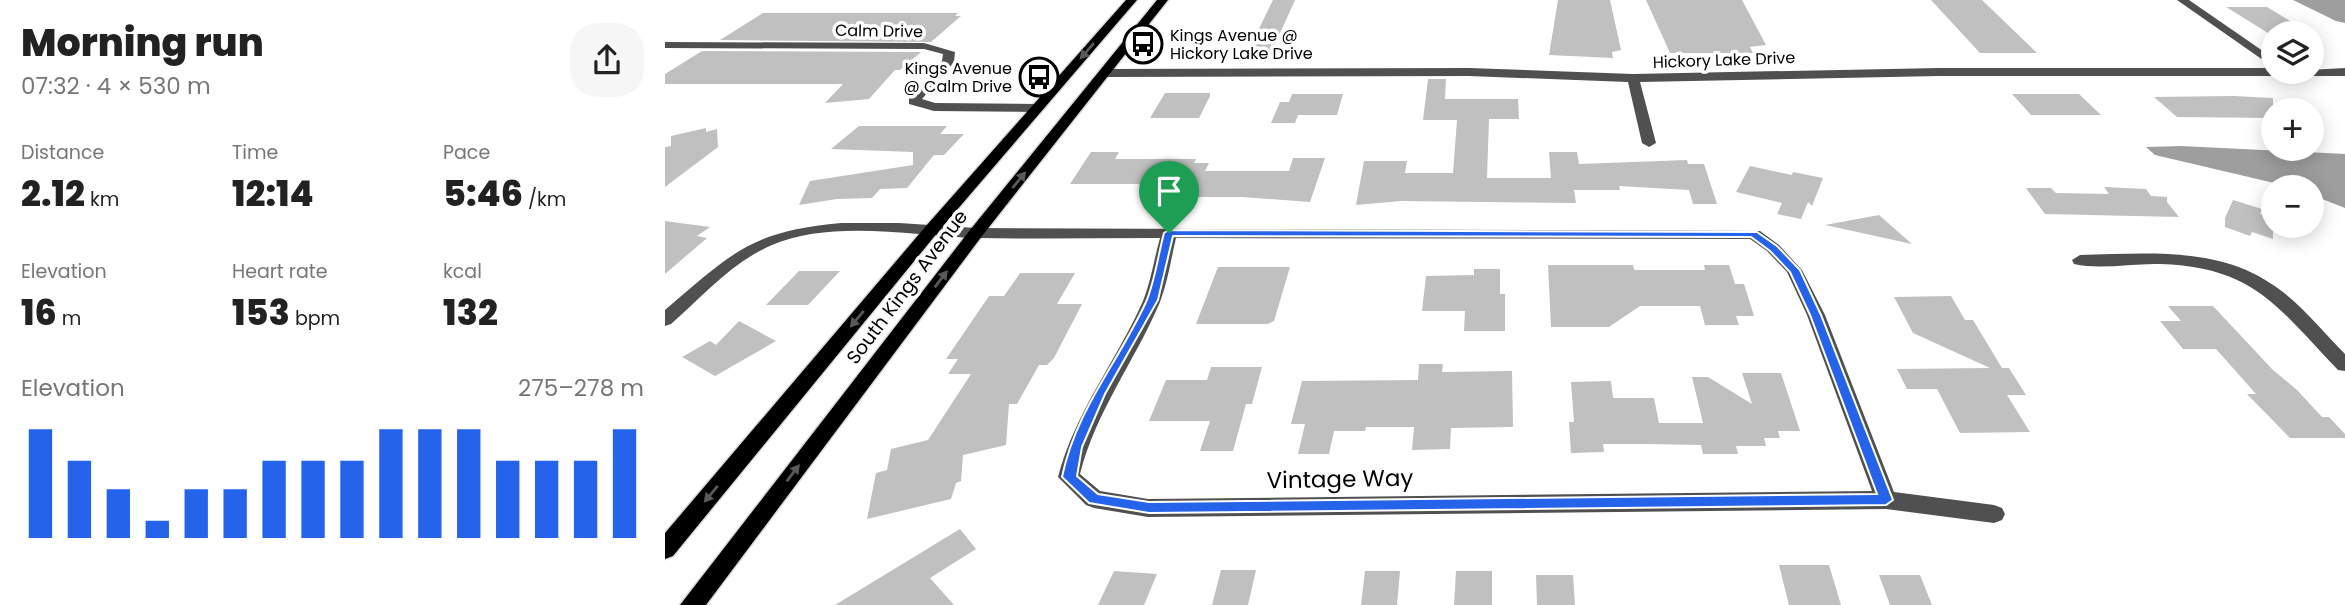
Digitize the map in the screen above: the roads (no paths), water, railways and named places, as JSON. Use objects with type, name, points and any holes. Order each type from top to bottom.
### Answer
[{"type":"main road","name":"South Kings Avenue","points":[[665,549],[932,229],[1132,0]]},
{"type":"main road","name":"South Kings Avenue","points":[[692,605],[976,233],[1163,0]]},
{"type":"street","points":[[2182,0],[2261,55]]},
{"type":"street","name":"Calm Drive","points":[[665,45],[924,46],[949,52],[948,62],[914,101],[934,107],[1037,108]]},
{"type":"street","name":"Hickory Lake Drive","points":[[1105,73],[1469,72],[1633,78],[1939,72],[2345,72]]},
{"type":"street","points":[[1633,78],[1649,143]]},
{"type":"street","points":[[665,320],[734,261],[794,232],[821,229],[932,229],[976,233],[1753,234],[1773,248],[1794,270],[1816,315],[1886,500]]},
{"type":"street","name":"Vintage Way","points":[[1169,233],[1152,300],[1099,394],[1075,447],[1069,477],[1094,499],[1149,508],[1886,500],[1994,514]]},
{"type":"street","points":[[2080,260],[2196,260],[2237,270],[2266,287],[2345,365]]},
{"type":"place","name":"Kings Avenue @ Hickory Lake Drive","points":[[1143,44]]},
{"type":"place","name":"Kings Avenue @ Calm Drive","points":[[1039,77]]}]
